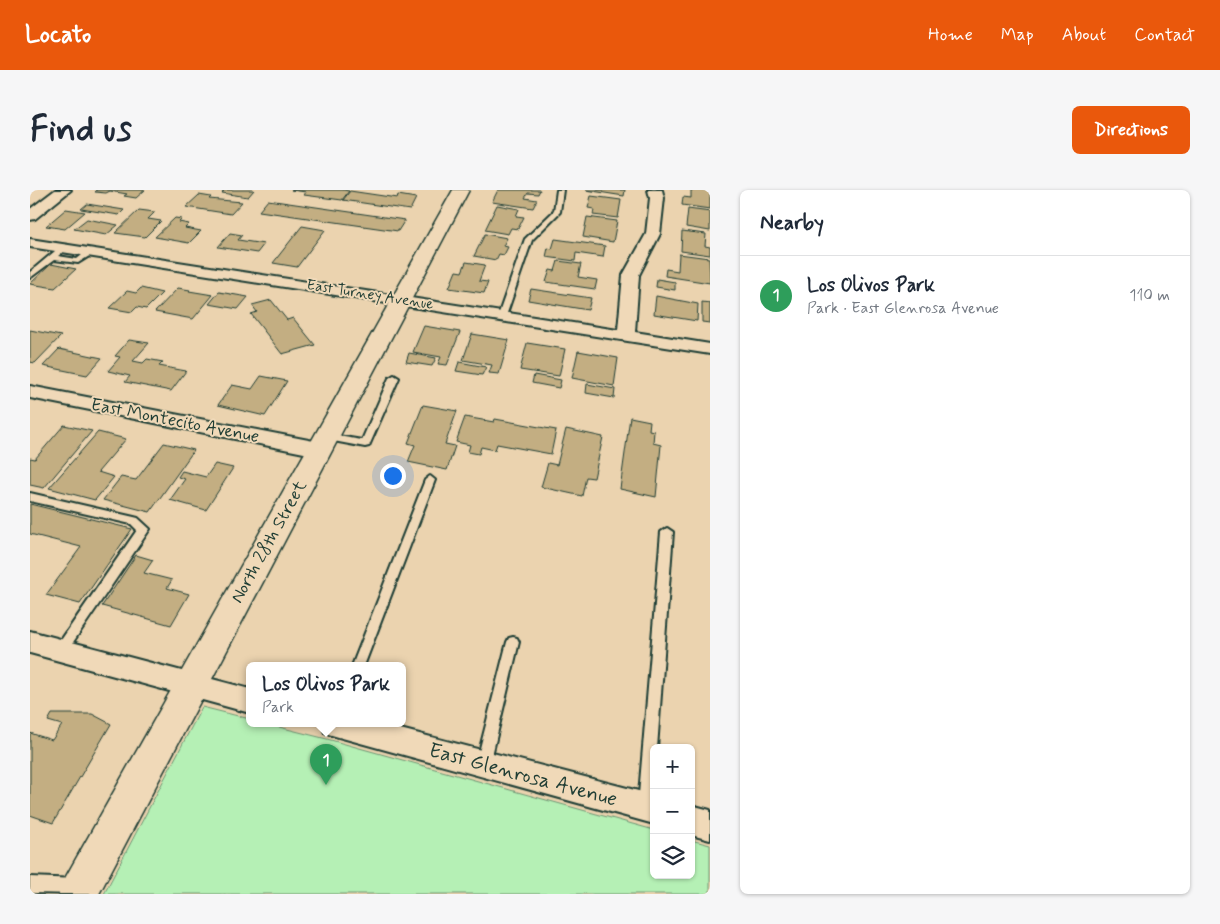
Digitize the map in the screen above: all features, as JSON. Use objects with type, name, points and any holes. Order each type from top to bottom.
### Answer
[{"type":"street","points":[[32,212],[64,190]]},
{"type":"street","name":"North 28th Street","points":[[79,891],[461,190]]},
{"type":"street","points":[[626,335],[631,274],[653,234],[657,198],[655,190]]},
{"type":"street","name":"East Turney Avenue","points":[[30,243],[58,253],[90,252],[710,349]]},
{"type":"street","name":"East Montecito Avenue","points":[[30,392],[323,443]]},
{"type":"street","points":[[30,642],[246,700]]},
{"type":"street","name":"East Glenrosa Avenue","points":[[346,727],[649,808]]},
{"type":"street","points":[[695,821],[710,825]]},
{"type":"lane","points":[[502,316],[529,239],[557,212],[560,190]]},
{"type":"lane","points":[[30,276],[58,253]]},
{"type":"lane","points":[[323,443],[365,444],[394,378]]},
{"type":"lane","points":[[360,662],[430,480]]},
{"type":"lane","points":[[30,497],[134,521],[144,529],[61,650]]},
{"type":"lane","points":[[649,808],[667,532]]},
{"type":"lane","points":[[483,764],[513,642]]},
{"type":"lane","points":[[30,885],[79,891]]},
{"type":"green space","points":[[202,707],[246,718],[246,727],[279,727],[327,739],[650,829],[650,879],[695,879],[695,841],[710,845],[710,894],[104,894]]},
{"type":"building","points":[[97,190],[145,190],[136,198],[124,196],[127,194],[110,191],[106,193],[95,192]]},
{"type":"building","points":[[225,190],[254,190],[248,197],[222,193]]},
{"type":"building","points":[[291,190],[349,191],[342,200],[304,195],[306,192]]},
{"type":"building","points":[[498,190],[540,190],[538,194],[528,193],[525,198],[537,200],[533,208],[492,202]]},
{"type":"building","points":[[586,190],[625,190],[624,196]]},
{"type":"building","points":[[691,190],[710,190],[710,209],[682,205],[683,197],[691,198]]},
{"type":"building","points":[[350,191],[397,198],[398,195],[416,198],[410,210],[343,200]]},
{"type":"building","points":[[199,195],[211,197],[209,199],[242,202],[231,214],[186,207]]},
{"type":"building","points":[[591,196],[621,200],[618,218],[593,215],[594,209],[588,208]]},
{"type":"building","points":[[268,200],[405,220],[398,231],[259,211]]},
{"type":"building","points":[[87,204],[124,210],[119,215],[81,209]]},
{"type":"building","points":[[497,205],[519,209],[516,216],[524,217],[518,229],[511,228],[508,234],[485,230]]},
{"type":"building","points":[[66,209],[85,212],[65,229],[46,226]]},
{"type":"building","points":[[688,209],[710,212],[710,231],[686,227]]},
{"type":"building","points":[[139,210],[155,212],[148,219],[161,221],[145,237],[115,233]]},
{"type":"building","points":[[587,217],[617,221],[613,242],[583,237]]},
{"type":"building","points":[[175,218],[182,219],[179,222],[189,224],[185,228],[201,231],[189,243],[155,237]]},
{"type":"building","points":[[87,219],[118,225],[106,235],[74,229]]},
{"type":"building","points":[[302,226],[325,230],[297,267],[273,263]]},
{"type":"building","points":[[682,231],[706,234],[705,246],[710,247],[710,255],[681,251]]},
{"type":"building","points":[[230,233],[242,235],[238,240],[264,244],[257,253],[218,247]]},
{"type":"building","points":[[485,234],[507,238],[503,246],[508,247],[504,255],[499,254],[496,260],[474,256]]},
{"type":"building","points":[[555,239],[605,246],[603,257],[576,253],[575,261],[546,257],[548,248],[552,249]]},
{"type":"building","points":[[679,254],[709,258],[710,283],[665,276],[666,269],[678,271]]},
{"type":"building","points":[[558,261],[581,264],[578,277],[597,280],[595,289],[546,282],[550,270],[555,271]]},
{"type":"building","points":[[466,262],[485,265],[479,281],[488,282],[484,293],[449,288],[456,271],[462,272]]},
{"type":"building","points":[[51,264],[76,269],[55,288],[30,284]]},
{"type":"building","points":[[657,279],[675,282],[675,290],[656,287]]},
{"type":"building","points":[[141,288],[162,293],[146,309],[137,307],[132,312],[109,308],[127,291],[136,293]]},
{"type":"building","points":[[178,288],[213,295],[193,319],[155,312]]},
{"type":"building","points":[[531,289],[591,298],[588,310],[528,300]]},
{"type":"building","points":[[219,292],[248,297],[238,309],[209,304]]},
{"type":"building","points":[[656,296],[698,304],[697,321],[654,314]]},
{"type":"building","points":[[271,300],[287,320],[293,318],[315,345],[282,354],[251,314],[257,312],[252,305]]},
{"type":"building","points":[[702,302],[710,303],[710,323],[702,322]]},
{"type":"building","points":[[424,326],[460,332],[447,365],[438,364],[441,357],[413,352]]},
{"type":"building","points":[[30,330],[61,336],[35,363],[30,362]]},
{"type":"building","points":[[472,334],[509,340],[499,374],[489,373],[492,365],[463,360]]},
{"type":"building","points":[[129,340],[149,343],[133,361],[143,363],[147,359],[163,362],[159,366],[186,371],[171,391],[125,382],[130,376],[108,371],[120,357],[115,356]]},
{"type":"building","points":[[527,343],[565,349],[559,376],[520,370]]},
{"type":"building","points":[[59,349],[102,358],[87,375],[43,366]]},
{"type":"building","points":[[578,351],[618,358],[614,386],[572,378]]},
{"type":"building","points":[[409,353],[436,358],[432,366],[406,362]]},
{"type":"building","points":[[459,362],[486,367],[482,375],[456,371]]},
{"type":"building","points":[[534,375],[561,380],[559,388],[532,383]]},
{"type":"building","points":[[261,376],[287,381],[265,416],[218,405],[232,385],[252,389]]},
{"type":"building","points":[[587,384],[615,389],[614,398],[586,393]]},
{"type":"building","points":[[423,405],[457,411],[445,444],[455,446],[447,470],[408,462],[415,445],[408,443]]},
{"type":"building","points":[[465,417],[494,422],[495,419],[556,430],[551,454],[497,444],[495,450],[481,447],[479,454],[468,452],[470,445],[456,442]]},
{"type":"building","points":[[630,417],[650,421],[649,430],[654,431],[653,443],[661,445],[656,497],[620,489]]},
{"type":"building","points":[[64,425],[92,431],[44,488],[30,485],[30,458],[35,459]]},
{"type":"building","points":[[566,429],[603,437],[594,478],[586,477],[582,496],[541,487],[548,463],[557,465]]},
{"type":"building","points":[[98,432],[126,439],[98,472],[114,477],[95,500],[49,488]]},
{"type":"building","points":[[164,443],[194,450],[150,512],[103,500],[121,477],[136,480]]},
{"type":"building","points":[[215,464],[233,468],[206,510],[170,500],[185,479],[178,477],[182,471],[206,477]]},
{"type":"building","points":[[30,504],[132,529],[80,604],[46,595],[81,547],[30,534]]},
{"type":"building","points":[[136,555],[153,560],[144,573],[172,580],[167,588],[189,594],[171,625],[102,606]]},
{"type":"building","points":[[52,714],[92,714],[111,724],[53,823],[30,815],[30,733],[52,740],[62,725],[48,721]]},
{"type":"place","name":"Los Olivos Park","points":[[326,785]]}]
